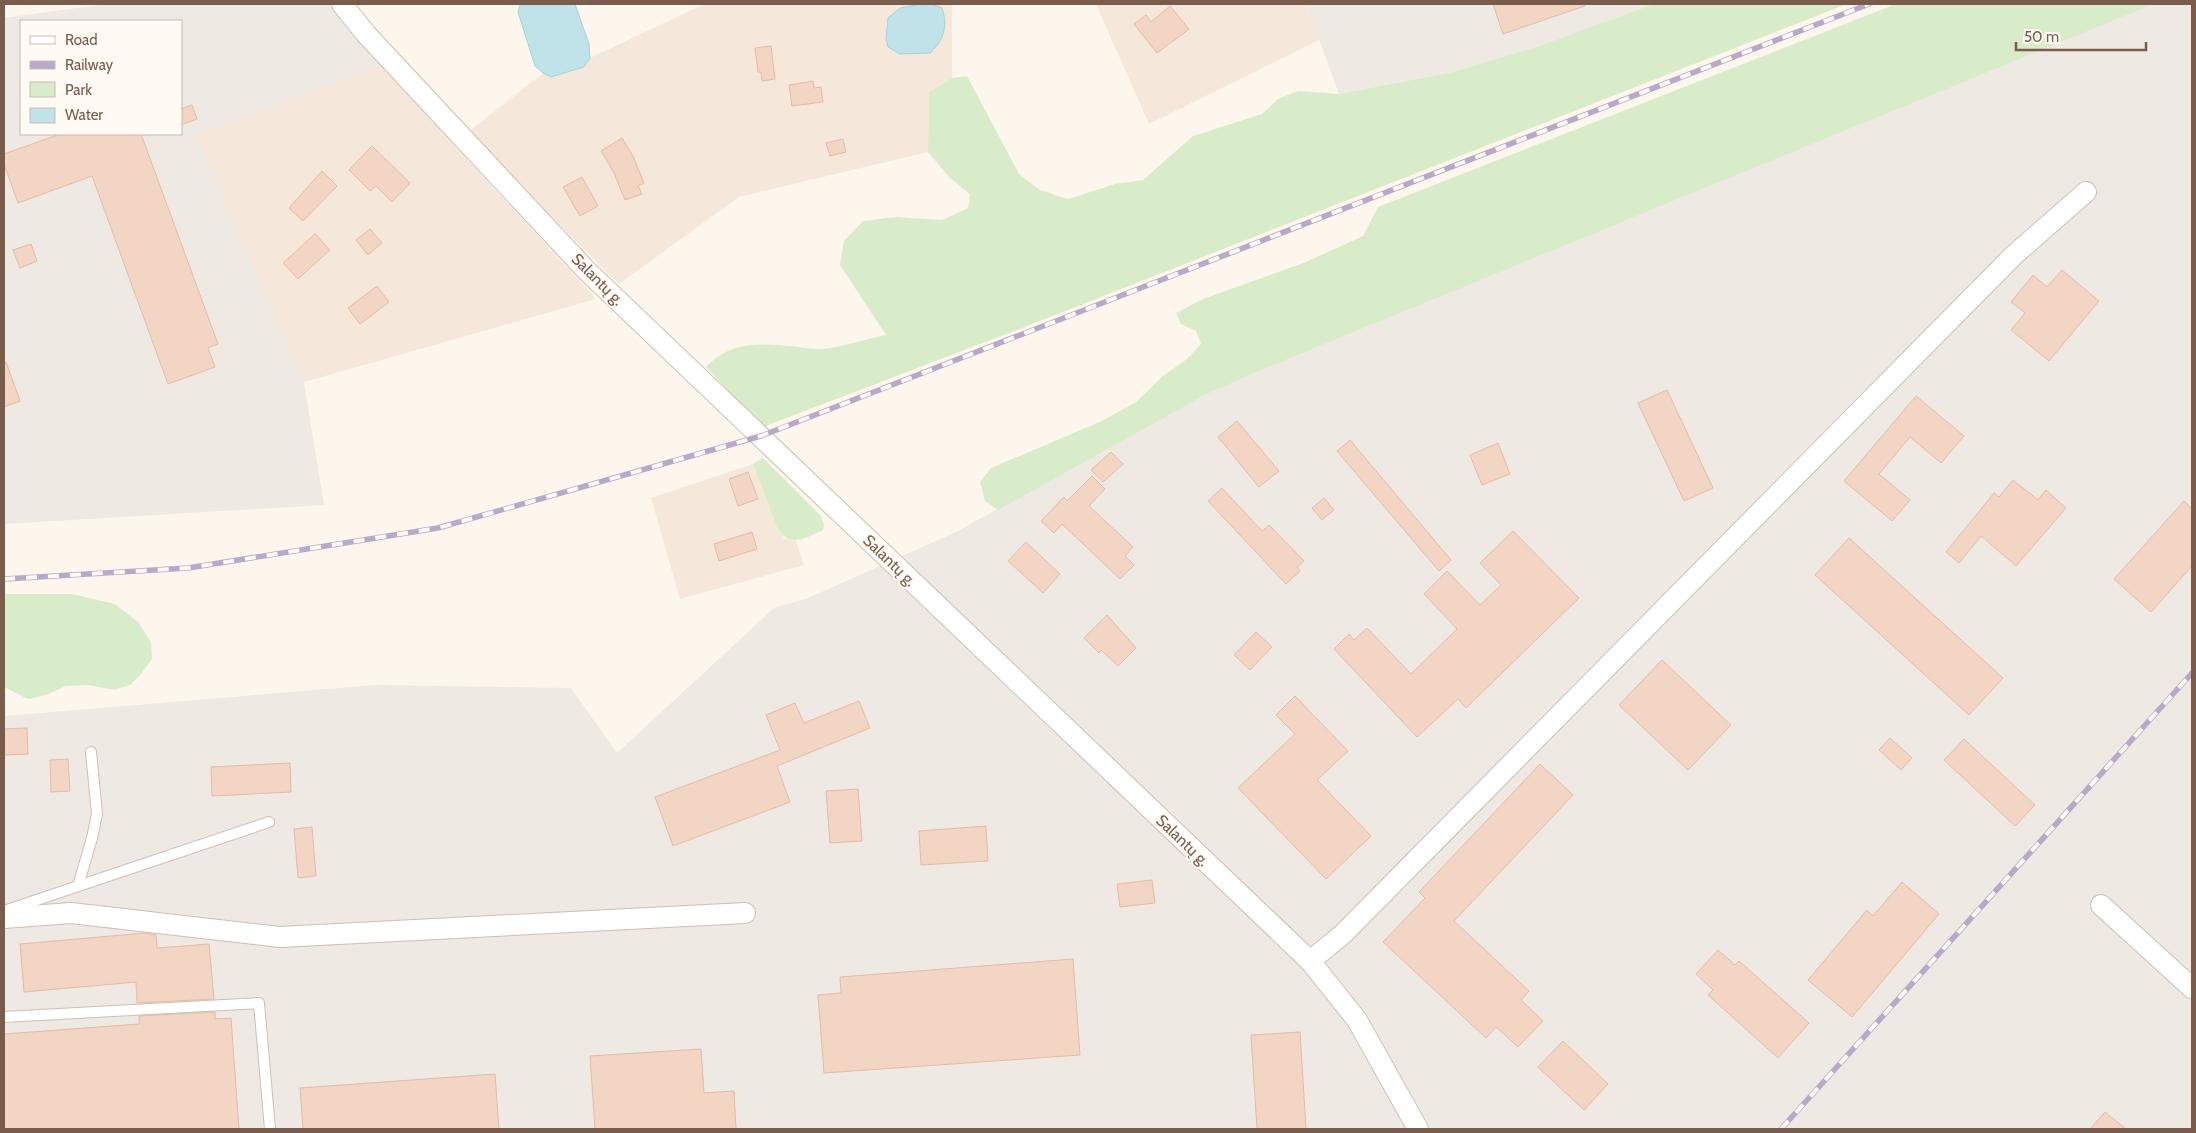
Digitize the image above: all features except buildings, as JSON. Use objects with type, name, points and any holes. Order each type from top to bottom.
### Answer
[{"type":"street","name":"Salantų g.","points":[[342,4],[373,41],[586,270],[1310,961],[1356,1020],[1418,1129]]},
{"type":"street","points":[[1310,961],[1342,935],[2014,255],[2086,192]]},
{"type":"street","points":[[2101,905],[2192,988]]},
{"type":"street","points":[[4,918],[71,913],[280,937],[745,913]]},
{"type":"lane","points":[[78,886],[97,814],[91,752]]},
{"type":"lane","points":[[4,911],[269,822]]},
{"type":"lane","points":[[4,1017],[259,1003],[270,1129]]},
{"type":"shaded area","points":[[106,4],[332,4],[381,65],[196,135],[304,382],[324,505],[4,524],[4,18]]},
{"type":"shaded area","points":[[704,4],[952,4],[952,78],[929,92],[928,152],[739,197],[619,284],[467,133],[543,73],[551,77],[584,67],[590,58]]},
{"type":"shaded area","points":[[1096,4],[1306,4],[1319,40],[1149,124]]},
{"type":"shaded area","points":[[1306,4],[1654,4],[1539,46],[1453,72],[1339,94]]},
{"type":"shaded area","points":[[2154,4],[2192,4],[2192,1129],[4,1129],[4,716],[375,685],[571,688],[617,753],[774,608],[808,598],[956,532],[1205,395],[1259,371]]},
{"type":"shaded area","points":[[381,65],[596,299],[304,382],[195,135]]},
{"type":"shaded area","points":[[753,464],[777,528],[784,538],[796,541],[804,565],[680,599],[651,498]]},
{"type":"green space","points":[[1654,4],[1847,4],[1022,328],[763,427],[706,367],[727,352],[749,345],[819,349],[838,347],[886,335],[840,265],[844,241],[863,221],[896,217],[942,220],[968,208],[970,194],[950,178],[928,152],[929,92],[952,78],[967,76],[1019,174],[1040,190],[1068,199],[1115,184],[1143,180],[1193,136],[1262,114],[1278,99],[1298,91],[1339,94],[1453,72],[1539,46]]},
{"type":"green space","points":[[1896,4],[2154,4],[1259,371],[1205,395],[998,510],[985,501],[980,482],[991,468],[1102,421],[1136,402],[1163,376],[1187,359],[1201,344],[1196,331],[1181,324],[1176,313],[1203,299],[1306,262],[1363,236],[1378,207]]},
{"type":"green space","points":[[763,458],[821,516],[824,525],[823,530],[799,540],[793,540],[782,534],[777,528],[753,464]]},
{"type":"green space","points":[[4,594],[72,594],[115,604],[138,622],[151,642],[152,659],[130,685],[114,690],[88,685],[66,686],[46,695],[28,699],[4,687]]},
{"type":"water","points":[[520,4],[575,4],[589,44],[590,58],[584,67],[551,77],[535,66],[518,12]]},
{"type":"water","points":[[931,4],[942,8],[945,27],[942,38],[930,53],[900,54],[888,47],[886,38],[888,18],[900,8]]},
{"type":"railway","points":[[4,579],[188,568],[438,528],[761,436],[1869,4]]},
{"type":"railway","points":[[1781,1129],[2192,673]]}]
